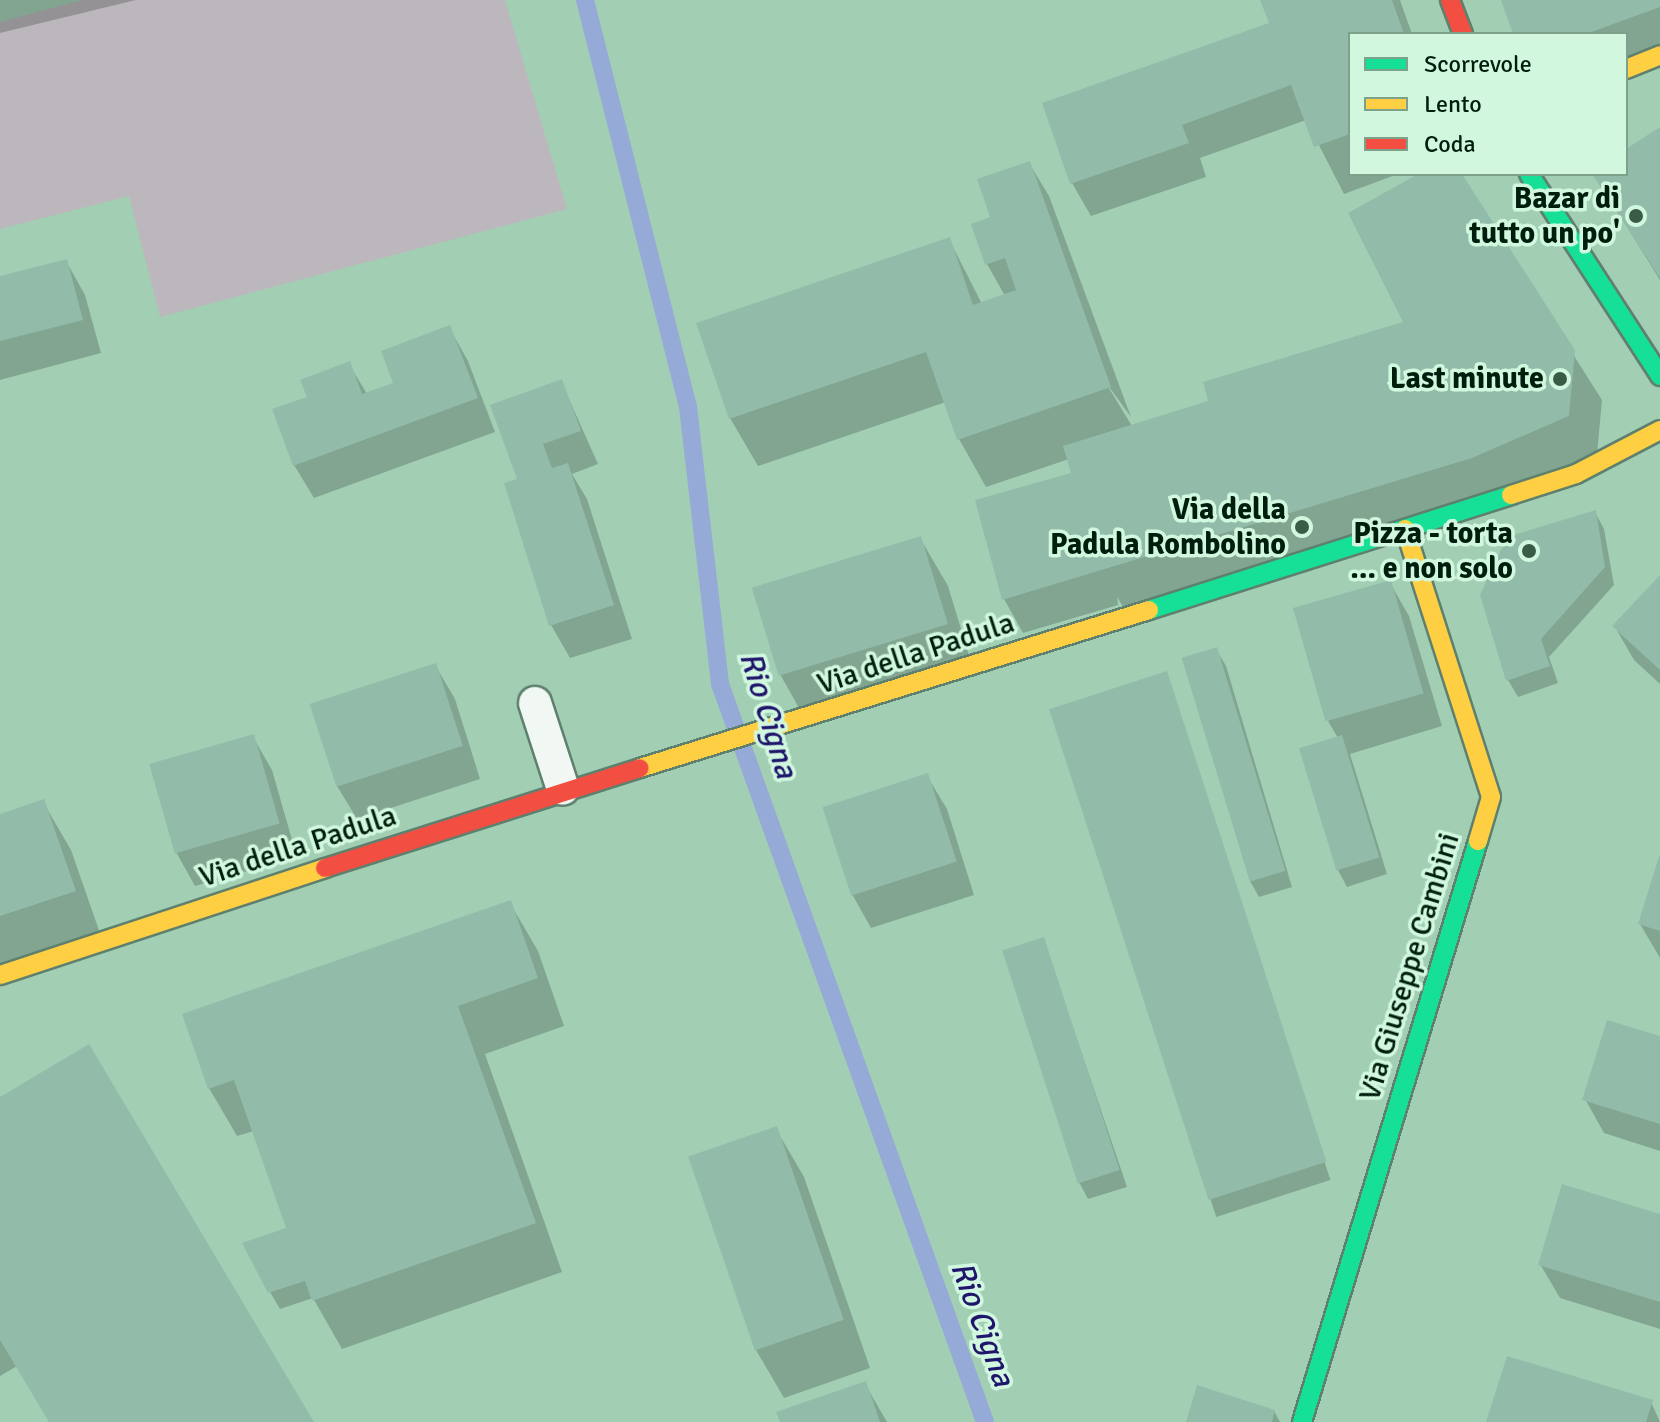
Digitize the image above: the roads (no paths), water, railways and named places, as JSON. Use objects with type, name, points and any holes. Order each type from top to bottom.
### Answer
[{"type":"street","points":[[1450,0],[1462,32]]},
{"type":"street","points":[[1628,68],[1660,55]]},
{"type":"street","points":[[1530,176],[1660,376]]},
{"type":"street","name":"Via della Padula","points":[[0,975],[563,789],[712,749],[1576,474],[1660,430]]},
{"type":"street","name":"Via Giuseppe Cambini","points":[[1302,1422],[1491,797],[1405,529]]},
{"type":"lane","points":[[535,703],[563,789]]},
{"type":"waterway","name":"Rio Cigna","points":[[585,0],[688,407],[720,684],[985,1422]]},
{"type":"place","name":"Bazar di tutto un po'","points":[[1636,216]]},
{"type":"place","name":"Last minute","points":[[1560,379]]},
{"type":"place","name":"Via della Padula Rombolino","points":[[1302,527]]},
{"type":"place","name":"Pizza - torta … e non solo","points":[[1529,551]]}]
